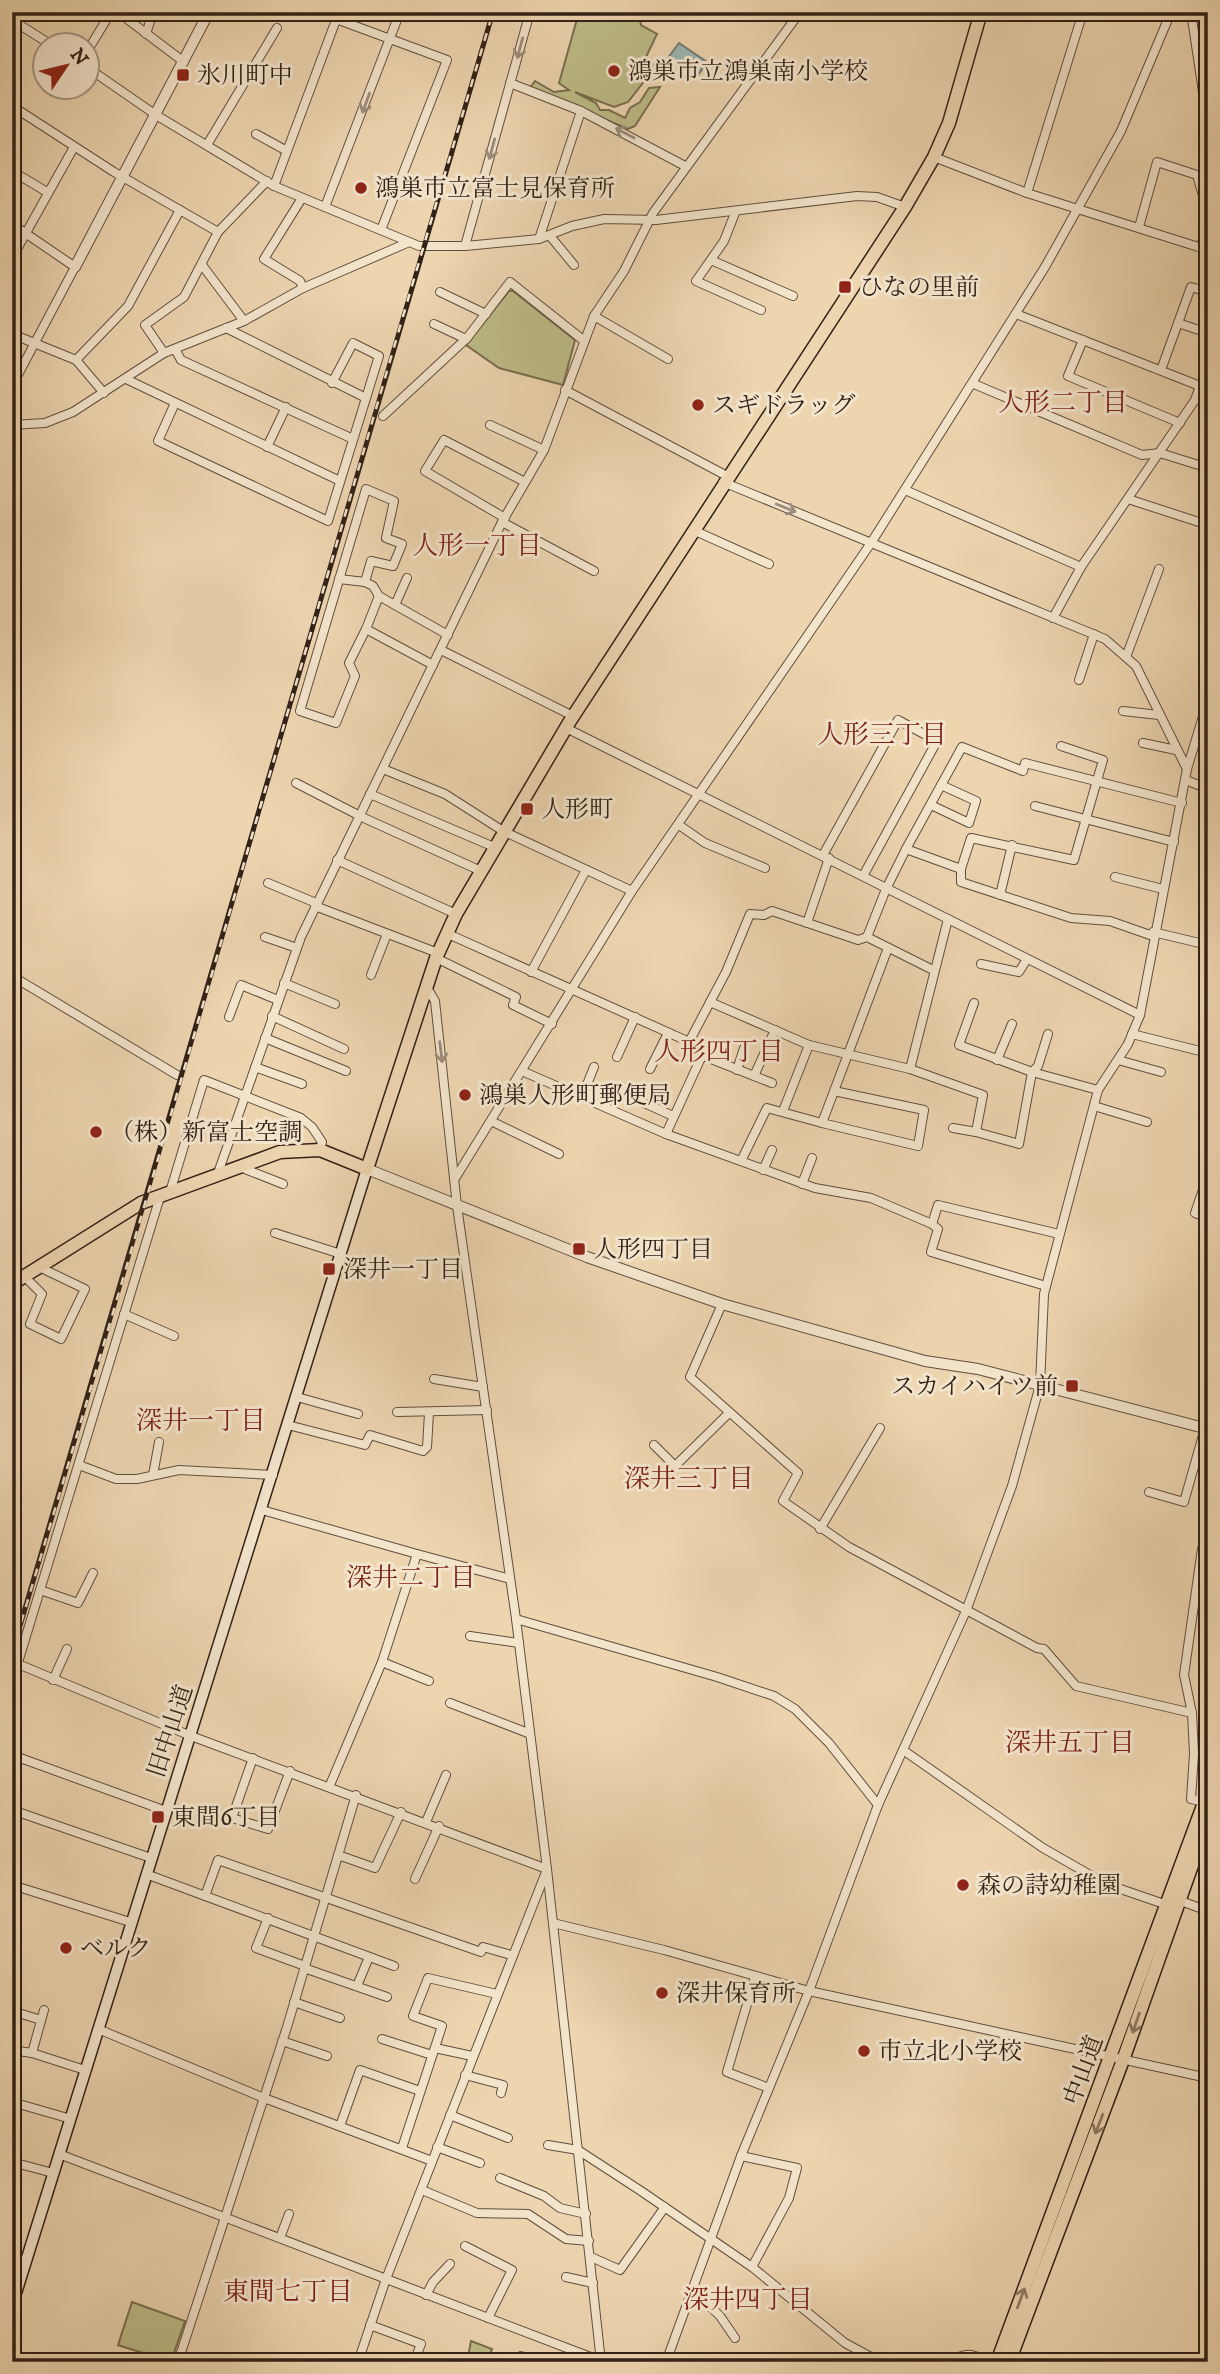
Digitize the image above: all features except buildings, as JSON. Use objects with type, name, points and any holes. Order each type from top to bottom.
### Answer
[{"type":"main road","points":[[12,1284],[107,1222],[243,1164],[288,1150],[320,1150],[367,1169],[426,986],[456,914],[573,716],[725,479],[905,207],[934,157],[949,123],[981,12]]},
{"type":"main road","name":"旧中山道","points":[[12,2306],[367,1169]]},
{"type":"main road","name":"中山道","points":[[1009,2362],[1173,1903],[1206,1797]]},
{"type":"main road","name":"中山道","points":[[1173,1903],[1208,1820]]},
{"type":"main road","name":"中山道","points":[[997,2362],[1116,2059]]},
{"type":"street","points":[[99,32],[111,12]]},
{"type":"street","points":[[118,12],[184,62]]},
{"type":"street","points":[[146,34],[153,12]]},
{"type":"street","points":[[13,383],[209,12]]},
{"type":"street","points":[[325,207],[400,12]]},
{"type":"street","points":[[465,246],[530,12]]},
{"type":"street","points":[[218,1173],[284,983],[316,904],[503,520],[544,450],[594,316],[624,271],[649,219],[685,166],[797,16],[772,12]]},
{"type":"street","points":[[1027,193],[1083,12]]},
{"type":"street","points":[[456,1177],[632,891],[871,543],[974,384],[1079,208],[1121,131],[1171,12]]},
{"type":"street","points":[[1191,12],[1208,125]]},
{"type":"street","points":[[164,353],[145,325],[184,296],[218,232],[270,184],[287,151],[338,16],[447,60],[381,230]]},
{"type":"street","points":[[12,20],[32,33]]},
{"type":"street","points":[[207,145],[277,28]]},
{"type":"street","points":[[102,78],[156,115],[270,184],[407,243],[423,246],[465,246],[539,239],[572,226],[604,219],[735,213],[857,196],[877,197],[905,207]]},
{"type":"street","points":[[510,83],[581,111],[685,166]]},
{"type":"street","points":[[12,106],[123,177],[218,232]]},
{"type":"street","points":[[539,239],[581,111]]},
{"type":"street","points":[[256,134],[287,151]]},
{"type":"street","points":[[12,258],[74,147]]},
{"type":"street","points":[[934,157],[1027,193],[1204,249],[1208,226]]},
{"type":"street","points":[[1139,227],[1157,162],[1197,175],[1208,212]]},
{"type":"street","points":[[12,171],[47,192]]},
{"type":"street","points":[[302,198],[264,259],[300,281],[303,288]]},
{"type":"street","points":[[76,360],[128,306],[180,211]]},
{"type":"street","points":[[735,213],[724,241],[696,281],[761,310]]},
{"type":"street","points":[[12,224],[75,267]]},
{"type":"street","points":[[550,236],[575,265]]},
{"type":"street","points":[[12,425],[46,423],[73,412],[164,353],[244,321],[303,288],[407,243]]},
{"type":"street","points":[[711,260],[793,296]]},
{"type":"street","points":[[202,265],[244,321]]},
{"type":"street","points":[[383,416],[466,339],[510,282],[583,340]]},
{"type":"street","points":[[1161,370],[1191,287],[1208,292]]},
{"type":"street","points":[[440,292],[486,314]]},
{"type":"street","points":[[1016,314],[1200,386],[1195,400],[1180,423],[1080,567],[1053,618]]},
{"type":"street","points":[[594,316],[668,359]]},
{"type":"street","points":[[1178,323],[1208,333]]},
{"type":"street","points":[[434,324],[466,339]]},
{"type":"street","points":[[226,328],[366,398]]},
{"type":"street","points":[[12,334],[76,360],[104,393]]},
{"type":"street","points":[[1083,340],[1068,376],[1180,423]]},
{"type":"street","points":[[175,403],[158,441],[328,521],[379,356],[353,343],[332,383]]},
{"type":"street","points":[[175,349],[181,360],[354,439]]},
{"type":"street","points":[[125,379],[340,481]]},
{"type":"street","points":[[974,384],[1142,455],[1160,453],[1208,468]]},
{"type":"street","points":[[565,390],[725,479],[871,543],[1105,639],[1136,666],[1187,769]]},
{"type":"street","points":[[267,447],[286,407]]},
{"type":"street","points":[[491,425],[544,450]]},
{"type":"street","points":[[525,482],[444,440],[425,471],[503,520],[594,571]]},
{"type":"street","points":[[365,582],[371,561],[393,566],[402,544],[386,538],[394,501],[366,489],[300,711],[336,723],[355,676],[349,663],[379,596]]},
{"type":"street","points":[[905,490],[1080,567]]},
{"type":"street","points":[[1128,499],[1208,525]]},
{"type":"street","points":[[693,530],[769,564]]},
{"type":"street","points":[[1126,657],[1159,569]]},
{"type":"street","points":[[395,605],[407,578]]},
{"type":"street","points":[[339,579],[365,582],[373,586],[379,596],[448,635]]},
{"type":"street","points":[[366,629],[433,665]]},
{"type":"street","points":[[1080,680],[1094,634]]},
{"type":"street","points":[[441,650],[573,716]]},
{"type":"street","points":[[666,2362],[694,2291],[741,2155],[808,1991],[878,1805],[966,1611],[1012,1486],[1040,1385],[1046,1286],[1098,1090],[1118,1060],[1140,1015],[1153,934],[1187,769],[1208,700]]},
{"type":"street","points":[[1123,711],[1159,715]]},
{"type":"street","points":[[807,923],[826,856],[898,720],[937,741],[863,876]]},
{"type":"street","points":[[566,728],[1140,1015]]},
{"type":"street","points":[[1143,743],[1176,750]]},
{"type":"street","points":[[1061,746],[1103,760],[1074,860],[971,838],[961,869],[961,883],[1071,918],[1110,921],[1153,934],[1208,945]]},
{"type":"street","points":[[867,937],[886,889],[961,747],[1023,772],[1025,763],[1182,803]]},
{"type":"street","points":[[383,769],[445,794],[503,831],[632,891]]},
{"type":"street","points":[[1186,780],[1208,789]]},
{"type":"street","points":[[296,783],[481,871]]},
{"type":"street","points":[[931,806],[969,823],[976,801],[941,785]]},
{"type":"street","points":[[370,794],[494,847]]},
{"type":"street","points":[[1035,806],[1174,842]]},
{"type":"street","points":[[679,825],[705,843],[765,867]]},
{"type":"street","points":[[1000,895],[1012,845]]},
{"type":"street","points":[[906,849],[961,869]]},
{"type":"street","points":[[337,860],[456,914]]},
{"type":"street","points":[[531,972],[586,870]]},
{"type":"street","points":[[1115,877],[1163,889]]},
{"type":"street","points":[[268,883],[437,956],[516,997],[513,1005],[552,1024]]},
{"type":"street","points":[[689,1042],[750,914],[764,915],[772,911],[858,940],[867,937],[933,970]]},
{"type":"street","points":[[910,1069],[948,919]]},
{"type":"street","points":[[446,933],[705,1049],[666,1134]]},
{"type":"street","points":[[371,975],[387,934]]},
{"type":"street","points":[[265,937],[297,948]]},
{"type":"street","points":[[822,1123],[888,948]]},
{"type":"street","points":[[981,964],[1019,972],[1027,959]]},
{"type":"street","points":[[12,976],[177,1075]]},
{"type":"street","points":[[284,983],[335,1004]]},
{"type":"street","points":[[229,1017],[241,985],[278,1000]]},
{"type":"street","points":[[59,2154],[601,2362],[590,2241],[516,1619],[457,1206],[456,1177],[435,1001],[426,986]]},
{"type":"street","points":[[710,1002],[809,1045],[849,1057],[910,1069],[983,1096],[976,1132]]},
{"type":"street","points":[[974,1003],[959,1045],[1032,1072],[1098,1090]]},
{"type":"street","points":[[272,1016],[344,1049]]},
{"type":"street","points":[[617,1057],[635,1017]]},
{"type":"street","points":[[997,1060],[1012,1024]]},
{"type":"street","points":[[754,1076],[775,1030]]},
{"type":"street","points":[[650,1069],[668,1032]]},
{"type":"street","points":[[953,1128],[1019,1144],[1032,1072],[1038,1066],[1048,1034]]},
{"type":"street","points":[[1132,1034],[1208,1052]]},
{"type":"street","points":[[265,1038],[346,1071]]},
{"type":"street","points":[[783,1111],[809,1045]]},
{"type":"street","points":[[737,1070],[744,1048]]},
{"type":"street","points":[[701,1055],[772,1083]]},
{"type":"street","points":[[1118,1060],[1161,1072]]},
{"type":"street","points":[[255,1067],[302,1084]]},
{"type":"street","points":[[582,1097],[594,1067]]},
{"type":"street","points":[[522,1071],[666,1134],[763,1170],[802,1184],[872,1198],[938,1229],[932,1252],[1046,1286]]},
{"type":"street","points":[[12,1682],[124,1314],[204,1080],[301,1118],[322,1142],[320,1150]]},
{"type":"street","points":[[741,1161],[766,1108],[918,1146],[924,1110],[834,1091]]},
{"type":"street","points":[[631,1097],[673,1116]]},
{"type":"street","points":[[1094,1106],[1147,1122]]},
{"type":"street","points":[[491,1121],[559,1154]]},
{"type":"street","points":[[763,1170],[772,1150]]},
{"type":"street","points":[[802,1184],[812,1158]]},
{"type":"street","points":[[243,1164],[245,1169],[283,1184]]},
{"type":"street","points":[[367,1169],[643,1278],[722,1304],[925,1361],[961,1366],[1206,1428],[1184,1503],[1149,1492]]},
{"type":"street","points":[[1208,1175],[1195,1213],[1208,1218]]},
{"type":"street","points":[[932,1224],[938,1205],[1059,1234]]},
{"type":"street","points":[[275,1233],[341,1254]]},
{"type":"street","points":[[25,1277],[42,1294],[30,1324],[61,1339],[85,1289],[40,1267]]},
{"type":"street","points":[[722,1304],[690,1377],[798,1473],[783,1501],[820,1529],[966,1611],[1037,1648],[1044,1649],[1076,1686],[1192,1713]]},
{"type":"street","points":[[124,1314],[174,1336]]},
{"type":"street","points":[[435,1378],[483,1387]]},
{"type":"street","points":[[297,1397],[358,1414]]},
{"type":"street","points":[[397,1412],[486,1410]]},
{"type":"street","points":[[288,1425],[365,1445],[370,1435],[423,1451],[427,1447],[429,1413]]},
{"type":"street","points":[[654,1445],[676,1466],[729,1413]]},
{"type":"street","points":[[820,1529],[880,1428]]},
{"type":"street","points":[[153,1475],[159,1442]]},
{"type":"street","points":[[79,1465],[116,1479],[179,1470],[273,1475]]},
{"type":"street","points":[[262,1510],[510,1579]]},
{"type":"street","points":[[1206,1797],[1191,1799],[1194,1754],[1192,1713],[1184,1675],[1202,1549],[1208,1547]]},
{"type":"street","points":[[330,1786],[382,1662],[417,1554]]},
{"type":"street","points":[[40,1590],[78,1603],[93,1573]]},
{"type":"street","points":[[516,1619],[739,1683],[774,1696],[795,1709],[829,1743],[878,1805]]},
{"type":"street","points":[[470,1636],[519,1643]]},
{"type":"street","points":[[53,1680],[67,1649]]},
{"type":"street","points":[[382,1662],[429,1681]]},
{"type":"street","points":[[18,1664],[191,1736],[439,1826],[547,1869]]},
{"type":"street","points":[[450,1703],[528,1733]]},
{"type":"street","points":[[903,1750],[1043,1848],[1106,1884],[1208,1911]]},
{"type":"street","points":[[12,1755],[166,1811]]},
{"type":"street","points":[[253,1758],[232,1818],[268,1829],[290,1771]]},
{"type":"street","points":[[426,1822],[446,1775]]},
{"type":"street","points":[[178,2362],[294,2003],[356,1795]]},
{"type":"street","points":[[12,1810],[151,1858]]},
{"type":"street","points":[[338,1856],[375,1868],[401,1812]]},
{"type":"street","points":[[415,1879],[439,1826]]},
{"type":"street","points":[[205,1896],[218,1860],[481,1952],[483,1947],[511,1955]]},
{"type":"street","points":[[358,2362],[386,2279],[547,1869]]},
{"type":"street","points":[[146,1874],[394,1966]]},
{"type":"street","points":[[12,1885],[130,1922]]},
{"type":"street","points":[[268,1918],[256,1948],[387,1997]]},
{"type":"street","points":[[553,1923],[664,1950],[808,1991],[1208,2078]]},
{"type":"street","points":[[357,1986],[369,1957]]},
{"type":"street","points":[[755,1977],[727,2072],[769,2088]]},
{"type":"street","points":[[402,2148],[442,2026],[413,2016],[428,1978],[497,1994]]},
{"type":"street","points":[[294,2003],[340,2018]]},
{"type":"street","points":[[32,2053],[44,2010]]},
{"type":"street","points":[[12,2011],[41,2020]]},
{"type":"street","points":[[98,2029],[264,2098],[432,2161]]},
{"type":"street","points":[[383,2039],[434,2051],[472,2056]]},
{"type":"street","points":[[282,2041],[327,2056]]},
{"type":"street","points":[[12,2050],[32,2053],[85,2070]]},
{"type":"street","points":[[340,2126],[360,2070],[421,2091]]},
{"type":"street","points":[[465,2075],[503,2085],[501,2093]]},
{"type":"street","points":[[12,2102],[71,2119]]},
{"type":"street","points":[[450,2115],[508,2138]]},
{"type":"street","points":[[548,2145],[578,2150],[752,2267],[845,2343],[880,2362]]},
{"type":"street","points":[[437,2147],[480,2164]]},
{"type":"street","points":[[741,2155],[797,2168],[789,2198],[752,2267]]},
{"type":"street","points":[[12,2162],[53,2173]]},
{"type":"street","points":[[500,2178],[544,2196],[560,2208],[586,2214]]},
{"type":"street","points":[[422,2190],[477,2213],[528,2214],[566,2239],[590,2241]]},
{"type":"street","points":[[591,2258],[620,2270],[665,2207]]},
{"type":"street","points":[[280,2238],[289,2214]]},
{"type":"street","points":[[1208,2223],[1205,2231],[1208,2249]]},
{"type":"street","points":[[465,2246],[512,2270],[488,2318]]},
{"type":"street","points":[[426,2295],[433,2282],[450,2264]]},
{"type":"street","points":[[566,2277],[593,2283]]},
{"type":"street","points":[[694,2291],[720,2316],[734,2338]]},
{"type":"street","points":[[370,2325],[421,2344],[414,2362]]},
{"type":"street","points":[[952,2362],[961,2353],[970,2353],[990,2362]]},
{"type":"street","points":[[518,2362],[521,2356],[535,2362]]},
{"type":"street","points":[[61,2359],[71,2362]]},
{"type":"shaded area","points":[[579,12],[615,12],[640,20],[641,25],[657,34],[646,57],[656,66],[628,102],[614,107],[575,92],[596,103],[600,110],[609,110],[625,118],[630,108],[640,102],[649,88],[660,87],[635,126],[628,129],[530,88],[535,81],[554,92],[569,90],[559,83]]},
{"type":"shaded area","points":[[509,291],[513,291],[575,340],[563,385],[499,368],[466,345]]},
{"type":"shaded area","points":[[132,2302],[185,2321],[171,2362],[118,2345]]},
{"type":"shaded area","points":[[471,2341],[492,2349],[487,2362],[467,2362]]},
{"type":"water","points":[[679,43],[707,62],[696,78],[668,58]]},
{"type":"railway","points":[[12,1653],[493,12]]},
{"type":"place","name":"鴻巣市立鴻巣南小学校","points":[[614,71]]},
{"type":"place","name":"氷川町中","points":[[183,75]]},
{"type":"place","name":"鴻巣市立富士見保育所","points":[[361,188]]},
{"type":"place","name":"ひなの里前","points":[[845,287]]},
{"type":"place","name":"スギドラッグ","points":[[698,405]]},
{"type":"place","name":"人形町","points":[[527,809]]},
{"type":"place","name":"鴻巣人形町郵便局","points":[[465,1095]]},
{"type":"place","name":"（株）新富士空調","points":[[96,1132]]},
{"type":"place","name":"人形四丁目","points":[[579,1249]]},
{"type":"place","name":"深井一丁目","points":[[329,1269]]},
{"type":"place","name":"スカイハイツ前","points":[[1072,1386]]},
{"type":"place","name":"東間6丁目","points":[[158,1817]]},
{"type":"place","name":"森の詩幼稚園","points":[[963,1885]]},
{"type":"place","name":"ベルク","points":[[66,1948]]},
{"type":"place","name":"深井保育所","points":[[662,1993]]},
{"type":"place","name":"市立北小学校","points":[[864,2051]]},
{"type":"district","name":"人形二丁目","points":[[1063,402]]},
{"type":"district","name":"人形一丁目","points":[[477,545]]},
{"type":"district","name":"人形三丁目","points":[[882,734]]},
{"type":"district","name":"人形四丁目","points":[[719,1051]]},
{"type":"district","name":"深井一丁目","points":[[201,1420]]},
{"type":"district","name":"深井三丁目","points":[[689,1478]]},
{"type":"district","name":"深井二丁目","points":[[411,1577]]},
{"type":"district","name":"深井五丁目","points":[[1070,1742]]},
{"type":"district","name":"東間七丁目","points":[[288,2291]]},
{"type":"district","name":"深井四丁目","points":[[748,2299]]}]
